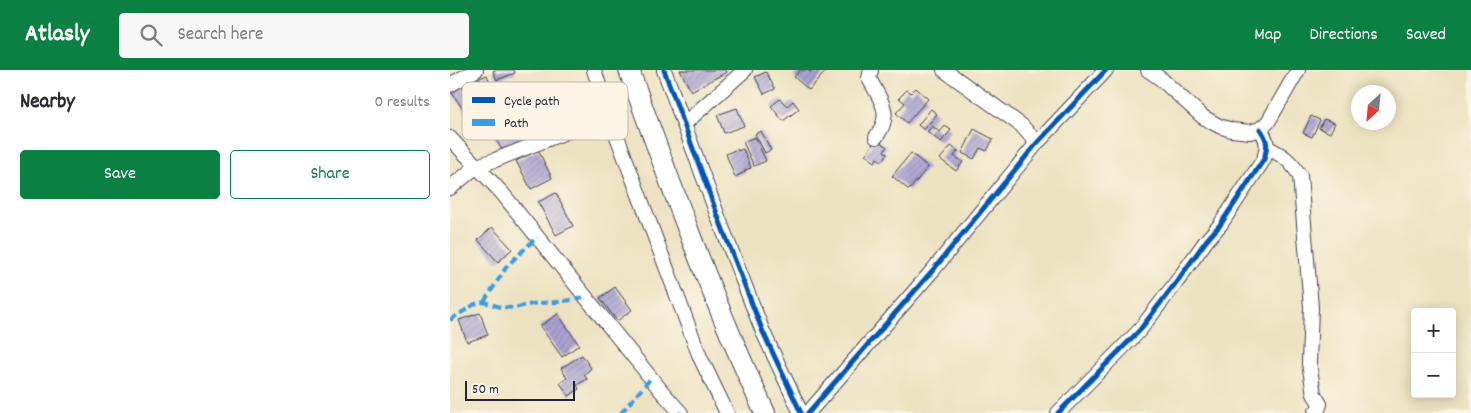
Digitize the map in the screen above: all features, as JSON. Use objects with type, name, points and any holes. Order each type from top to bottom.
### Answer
[{"type":"main road","points":[[629,70],[734,347],[765,413]]},
{"type":"street","points":[[450,85],[476,70]]},
{"type":"street","points":[[594,70],[598,82]]},
{"type":"street","points":[[664,70],[760,323],[801,413]]},
{"type":"street","points":[[684,124],[745,70]]},
{"type":"street","points":[[871,70],[869,78],[885,107],[885,120],[882,129],[876,137]]},
{"type":"street","points":[[944,70],[1021,125],[1037,144]]},
{"type":"street","points":[[808,413],[933,270],[1037,144],[1106,70]]},
{"type":"street","points":[[1148,70],[1161,78],[1204,117],[1219,126],[1250,132],[1260,129],[1268,122],[1298,70]]},
{"type":"street","points":[[1058,413],[1138,331],[1220,225],[1264,159],[1268,148],[1266,138],[1260,129]]},
{"type":"street","points":[[450,138],[502,193],[681,413]]},
{"type":"street","points":[[450,188],[477,166],[544,140]]},
{"type":"street","points":[[618,140],[700,357],[727,413]]},
{"type":"street","points":[[1268,148],[1292,163],[1300,176],[1312,307],[1309,363],[1314,394],[1320,404],[1315,413]]},
{"type":"building","points":[[514,70],[515,73],[497,80],[493,71]]},
{"type":"building","points":[[680,70],[726,70],[727,72],[691,91]]},
{"type":"building","points":[[800,70],[808,70],[810,72],[812,70],[827,70],[809,90],[794,77]]},
{"type":"building","points":[[766,72],[775,89],[764,94],[755,77]]},
{"type":"building","points":[[487,75],[490,82],[473,82]]},
{"type":"building","points":[[460,83],[462,86],[462,108],[450,90]]},
{"type":"building","points":[[916,88],[928,99],[907,123],[896,113],[905,103],[899,98],[907,90],[911,93]]},
{"type":"building","points":[[780,99],[787,106],[793,101],[799,109],[783,121],[771,106]]},
{"type":"building","points":[[737,108],[744,126],[724,133],[717,115]]},
{"type":"building","points":[[931,109],[937,114],[924,130],[918,125]]},
{"type":"building","points":[[1311,116],[1320,120],[1312,137],[1303,133]]},
{"type":"building","points":[[1324,119],[1335,123],[1330,133],[1319,128]]},
{"type":"building","points":[[932,126],[940,132],[945,126],[951,130],[941,142],[927,132]]},
{"type":"building","points":[[974,129],[993,139],[987,151],[980,148],[974,159],[962,153]]},
{"type":"building","points":[[761,131],[771,150],[765,153],[755,134]]},
{"type":"building","points":[[755,137],[766,161],[754,166],[743,142]]},
{"type":"building","points":[[876,139],[887,147],[884,151],[887,154],[882,161],[877,158],[875,162],[865,155]]},
{"type":"building","points":[[496,140],[529,140],[505,154]]},
{"type":"building","points":[[951,146],[958,151],[954,156],[963,162],[956,171],[940,159]]},
{"type":"building","points":[[737,149],[738,151],[743,149],[751,168],[735,177],[726,154]]},
{"type":"building","points":[[538,150],[552,178],[531,189],[516,161]]},
{"type":"building","points":[[911,153],[928,167],[909,190],[892,176]]},
{"type":"building","points":[[556,193],[573,226],[556,235],[538,202]]},
{"type":"building","points":[[492,227],[512,249],[498,262],[478,240]]},
{"type":"building","points":[[615,287],[632,310],[617,321],[600,298]]},
{"type":"building","points":[[480,313],[488,335],[467,342],[459,320]]},
{"type":"building","points":[[558,314],[579,345],[562,357],[540,326]]},
{"type":"building","points":[[582,355],[591,368],[584,375],[587,379],[577,385],[579,389],[569,396],[560,383],[567,378],[561,368]]},
{"type":"marked path","points":[[484,302],[507,266],[537,237]]},
{"type":"marked path","points":[[450,320],[475,304],[484,302],[500,307],[514,308],[585,297]]},
{"type":"marked path","points":[[621,413],[651,378]]},
{"type":"cycle path","points":[[664,70],[763,332],[801,413]]},
{"type":"cycle path","points":[[808,413],[933,270],[1037,143],[1106,70]]},
{"type":"cycle path","points":[[1058,413],[1139,331],[1220,225],[1264,159],[1266,143],[1265,136],[1260,129]]}]
